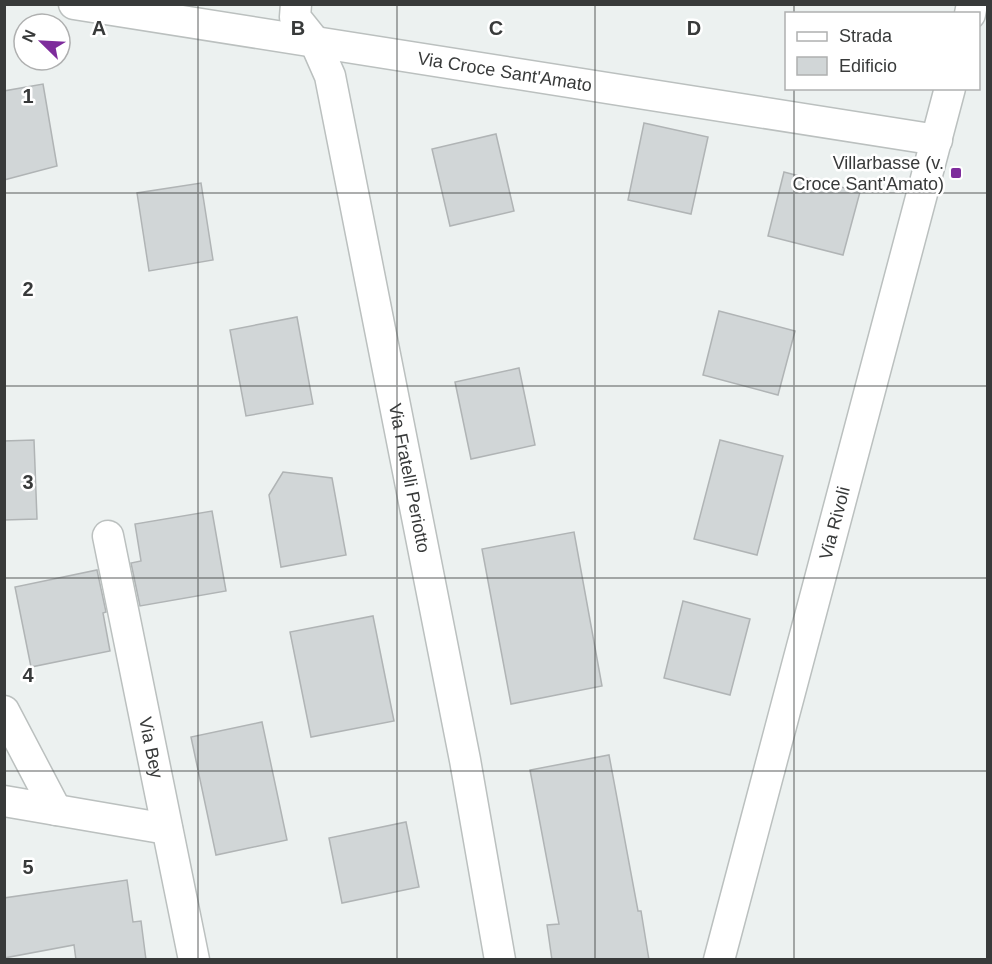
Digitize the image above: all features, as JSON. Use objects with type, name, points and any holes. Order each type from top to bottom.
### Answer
[{"type":"street","name":"Via Croce Sant'Amato","points":[[74,4],[937,140]]},
{"type":"street","name":"Via Fratelli Periotto","points":[[296,4],[295,17],[315,42],[330,76],[465,760],[500,960]]},
{"type":"street","name":"Via Rivoli","points":[[718,960],[950,90]]},
{"type":"street","name":"Via Bey","points":[[108,536],[194,960]]},
{"type":"street","points":[[4,711],[56,810]]},
{"type":"street","points":[[4,801],[167,829]]},
{"type":"building","points":[[43,84],[57,166],[4,180],[4,91]]},
{"type":"building","points":[[644,123],[708,137],[691,214],[628,200]]},
{"type":"building","points":[[496,134],[514,211],[450,226],[432,149]]},
{"type":"building","points":[[784,172],[860,192],[843,255],[768,236]]},
{"type":"building","points":[[201,183],[213,260],[149,271],[137,193]]},
{"type":"building","points":[[719,311],[795,331],[778,395],[703,375]]},
{"type":"building","points":[[297,317],[313,404],[246,416],[230,330]]},
{"type":"building","points":[[519,368],[535,445],[471,459],[455,382]]},
{"type":"building","points":[[34,440],[37,519],[4,520],[4,441]]},
{"type":"building","points":[[720,440],[783,456],[757,555],[694,539]]},
{"type":"building","points":[[283,472],[332,478],[346,555],[281,567],[269,495]]},
{"type":"building","points":[[212,511],[226,591],[140,606],[131,563],[141,561],[135,524]]},
{"type":"building","points":[[574,532],[602,686],[511,704],[482,549]]},
{"type":"building","points":[[97,570],[106,612],[103,613],[110,651],[31,667],[15,587]]},
{"type":"building","points":[[683,601],[750,619],[730,695],[664,678]]},
{"type":"building","points":[[373,616],[394,721],[311,737],[290,632]]},
{"type":"building","points":[[262,722],[287,840],[216,855],[191,737]]},
{"type":"building","points":[[609,755],[649,960],[552,960],[547,925],[559,924],[530,770]]},
{"type":"building","points":[[406,822],[419,887],[342,903],[329,838]]},
{"type":"building","points":[[127,880],[133,922],[141,921],[146,960],[76,960],[74,945],[4,958],[4,898]]},
{"type":"place","name":"Villarbasse (v. Croce Sant'Amato)","points":[[956,173]]}]
